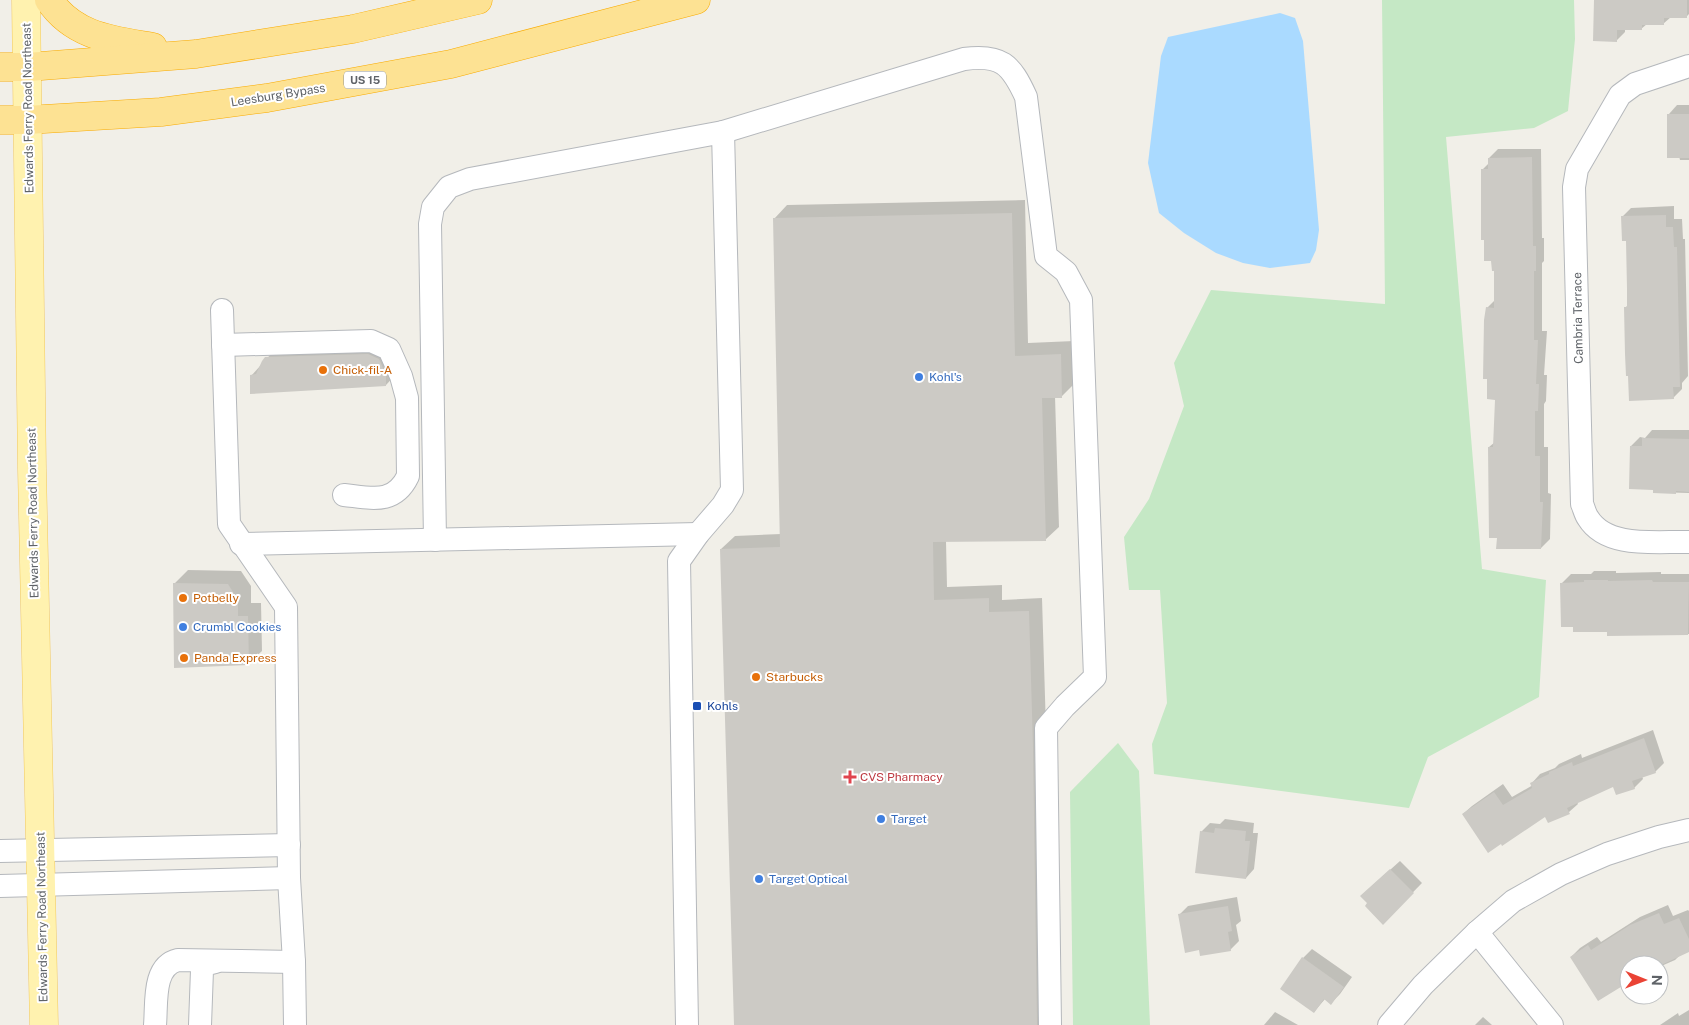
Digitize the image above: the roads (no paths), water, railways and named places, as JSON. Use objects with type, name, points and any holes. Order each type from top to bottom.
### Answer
[{"type":"highway","points":[[49,0],[66,20],[81,29],[110,40],[196,54]]},
{"type":"highway","points":[[0,67],[28,67],[196,54],[353,29],[478,0]]},
{"type":"highway","name":"Leesburg Bypass","points":[[0,120],[161,112],[267,98],[451,64],[696,0]]},
{"type":"main road","name":"Edwards Ferry Road Northeast","points":[[26,0],[32,469],[44,1025]]},
{"type":"street","points":[[435,540],[430,224],[433,207],[449,187],[470,179],[722,132],[964,59],[981,57],[1003,62],[1017,76],[1026,96],[1046,256],[1066,272],[1081,300],[1095,677],[1065,706],[1046,728],[1050,1025]]},
{"type":"street","name":"Cambria Terrace","points":[[1689,66],[1635,84],[1620,95],[1577,169],[1574,187],[1582,504],[1588,518],[1598,529],[1611,538],[1626,541],[1689,542]]},
{"type":"street","points":[[688,1025],[679,560],[698,534],[724,505],[732,490],[722,132]]},
{"type":"street","points":[[222,310],[228,524],[240,544],[286,607],[289,878],[294,962],[295,1025]]},
{"type":"street","points":[[223,345],[371,341],[389,349],[401,376],[407,398],[408,476],[402,487],[390,496],[373,498],[344,495]]},
{"type":"street","points":[[240,544],[698,534]]},
{"type":"street","points":[[1389,1025],[1423,985],[1477,932],[1514,901],[1561,874],[1606,854],[1659,837],[1689,830]]},
{"type":"street","points":[[0,851],[289,845]]},
{"type":"street","points":[[0,886],[289,878]]},
{"type":"street","points":[[1477,932],[1552,1025]]},
{"type":"street","points":[[156,1025],[158,983],[165,966],[170,962],[178,960],[294,962]]},
{"type":"street","points":[[200,1025],[202,970],[207,964],[215,962]]},
{"type":"water","points":[[1280,13],[1295,18],[1303,41],[1319,230],[1316,250],[1310,263],[1270,268],[1243,263],[1216,253],[1184,233],[1159,213],[1148,163],[1161,56],[1168,37]]},
{"type":"place","name":"Chick-fil-A","points":[[323,370]]},
{"type":"place","name":"Kohl's","points":[[919,377]]},
{"type":"place","name":"Potbelly","points":[[183,598]]},
{"type":"place","name":"Crumbl Cookies","points":[[183,627]]},
{"type":"place","name":"Panda Express","points":[[184,658]]},
{"type":"place","name":"Starbucks","points":[[756,677]]},
{"type":"place","name":"Kohls","points":[[697,706]]},
{"type":"place","name":"CVS Pharmacy","points":[[850,777]]},
{"type":"place","name":"Target","points":[[881,819]]},
{"type":"place","name":"Target Optical","points":[[759,879]]}]
